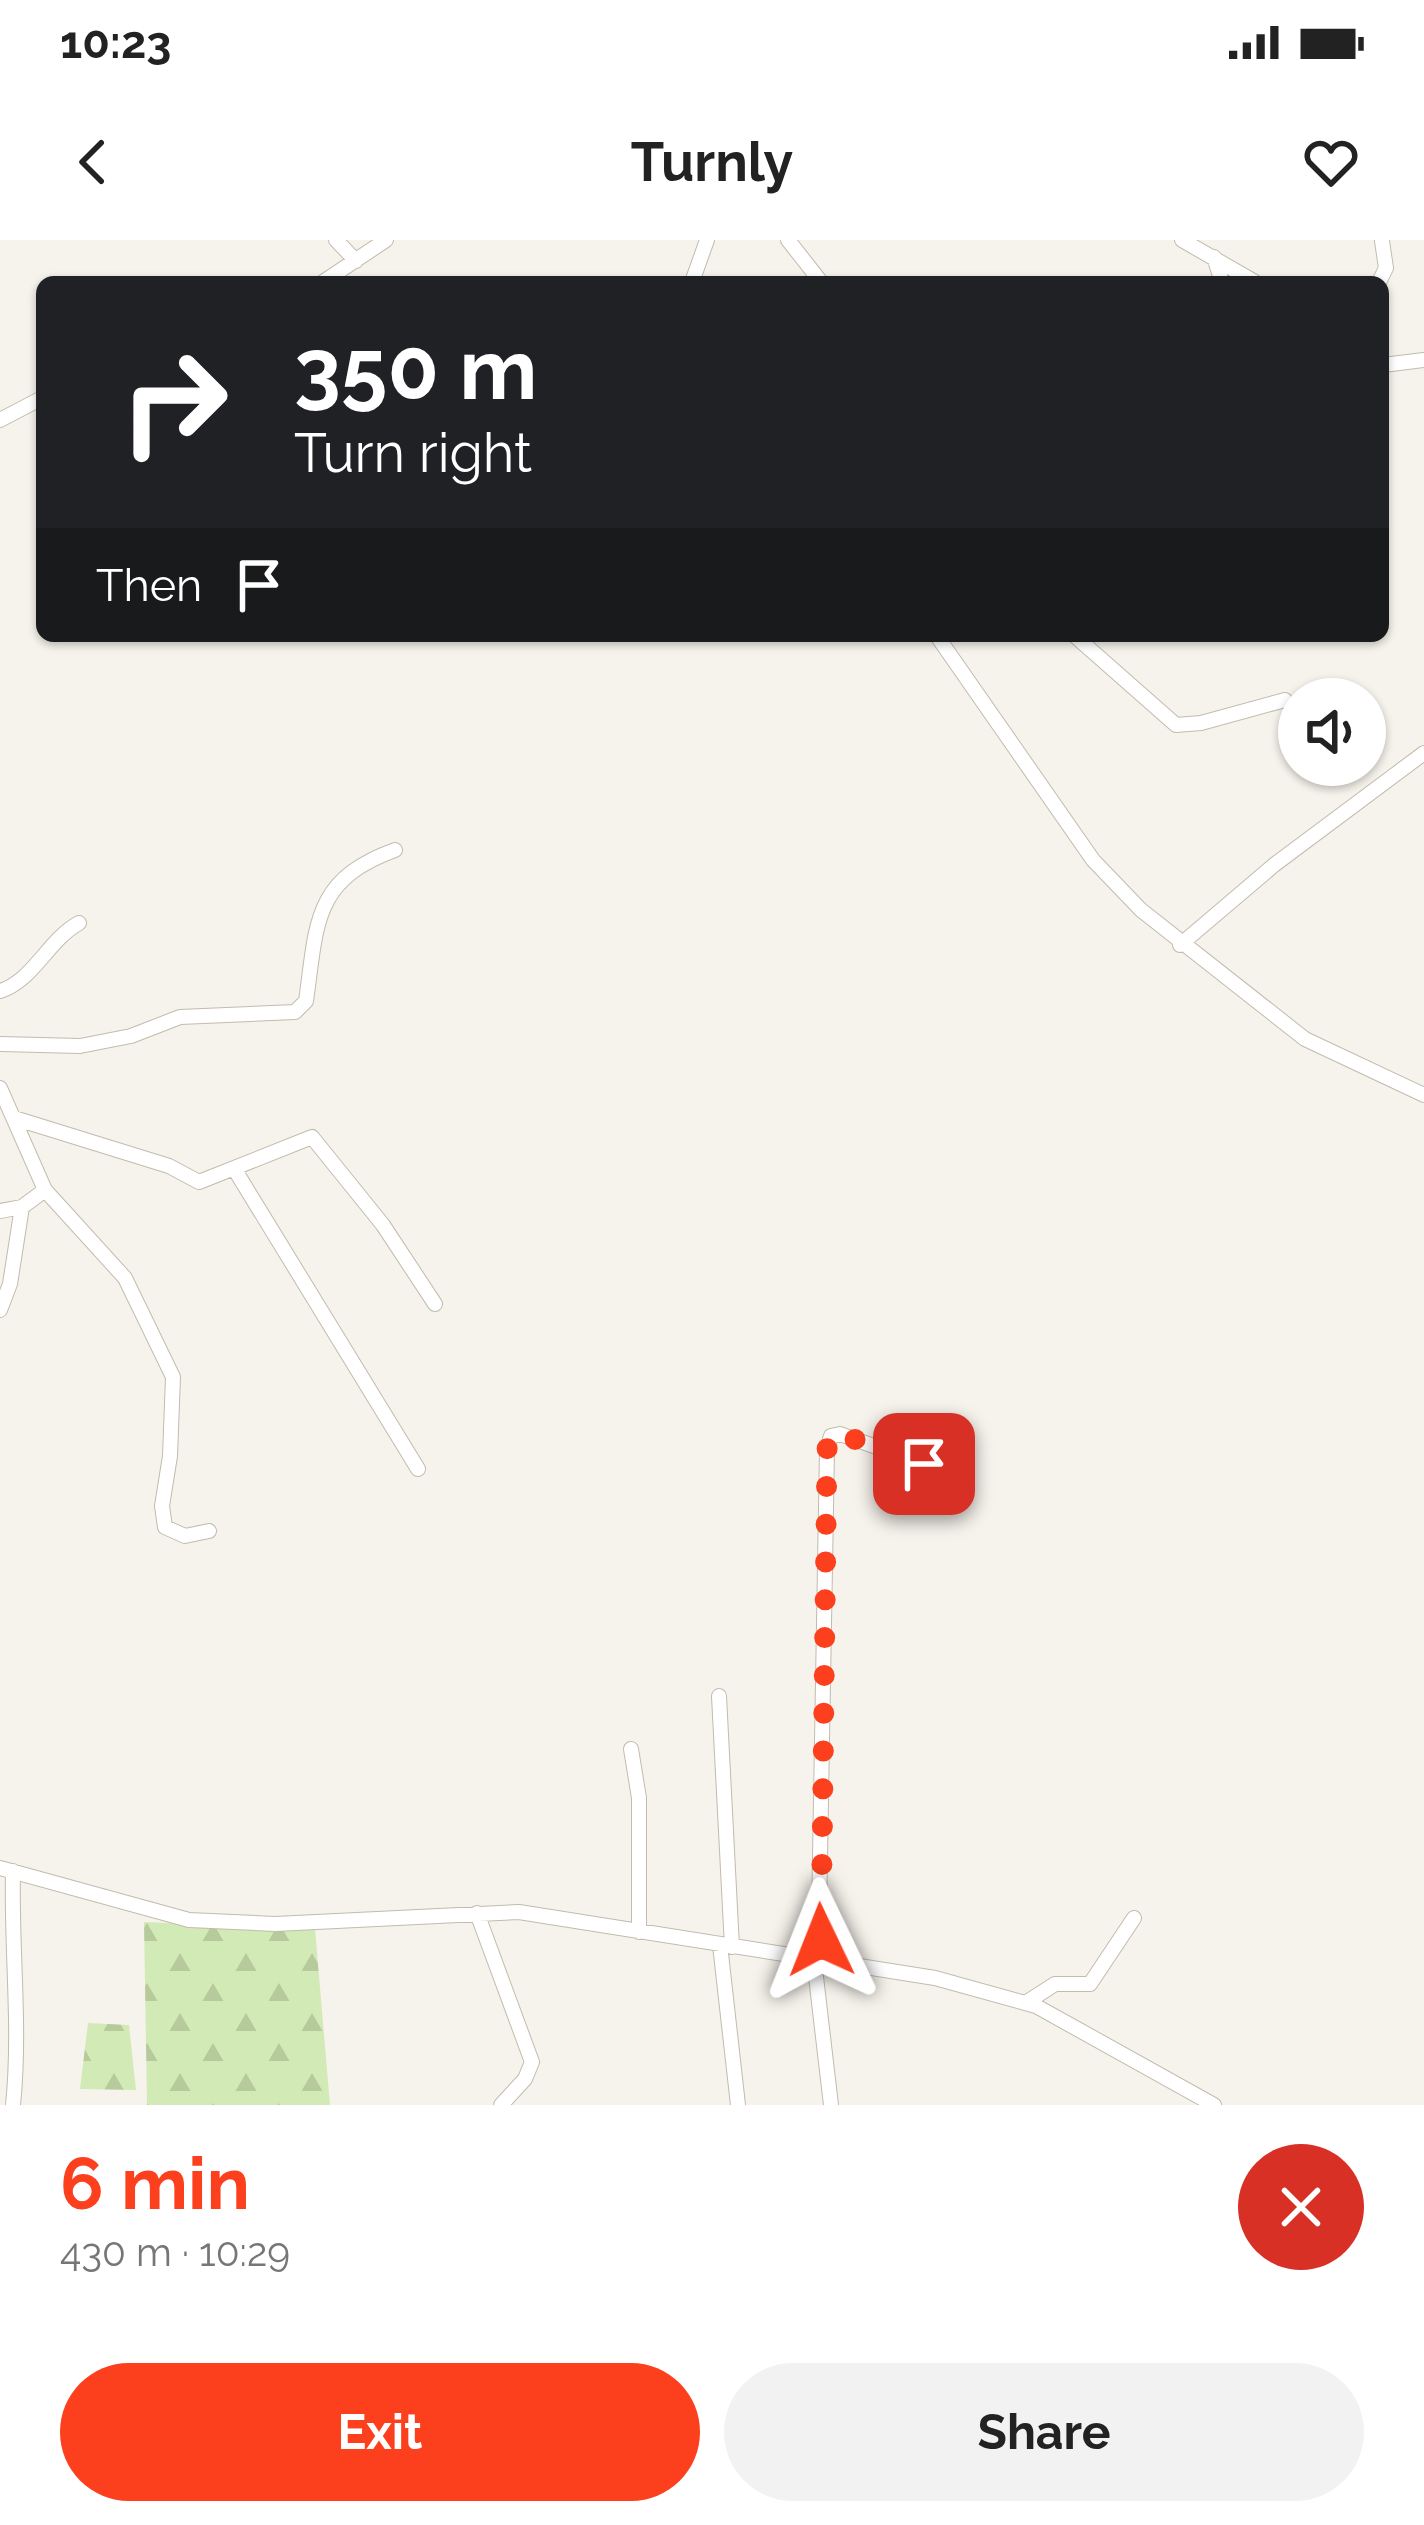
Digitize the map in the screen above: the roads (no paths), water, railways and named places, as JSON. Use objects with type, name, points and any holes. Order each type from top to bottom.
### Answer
[{"type":"street","points":[[336,240],[356,261]]},
{"type":"street","points":[[332,276],[386,240]]},
{"type":"street","points":[[694,276],[707,240]]},
{"type":"street","points":[[788,240],[816,276]]},
{"type":"street","points":[[1182,240],[1245,276]]},
{"type":"street","points":[[1382,241],[1386,268],[1382,276]]},
{"type":"street","points":[[1214,257],[1220,276]]},
{"type":"street","points":[[1389,364],[1424,360]]},
{"type":"street","points":[[0,421],[36,401]]},
{"type":"street","points":[[941,642],[1093,860],[1180,945],[1305,1039],[1424,1095]]},
{"type":"street","points":[[1083,642],[1118,668],[1176,725],[1202,724],[1278,702]]},
{"type":"street","points":[[1180,945],[1274,865],[1424,753]]},
{"type":"street","points":[[0,1044],[80,1046],[131,1036],[180,1017],[295,1012],[307,1001],[315,922],[323,902],[356,867],[395,850]]},
{"type":"street","points":[[0,991],[14,986],[54,938],[79,922]]},
{"type":"street","points":[[0,1088],[45,1190],[125,1278],[173,1377],[165,1527],[185,1536],[209,1531]]},
{"type":"street","points":[[14,1118],[170,1166],[196,1181],[313,1137],[383,1225],[435,1304]]},
{"type":"street","points":[[235,1170],[289,1250],[418,1469]]},
{"type":"street","points":[[0,1211],[22,1207],[45,1190]]},
{"type":"street","points":[[0,1310],[10,1284],[22,1207]]},
{"type":"street","points":[[831,2105],[819,1916],[827,1449],[832,1436],[840,1434],[924,1464]]},
{"type":"street","points":[[719,1696],[726,1946],[738,2105]]},
{"type":"street","points":[[632,1749],[639,1792],[639,1932]]},
{"type":"street","points":[[13,2105],[19,2036],[6,1869],[149,1912],[207,1922],[275,1924],[519,1912],[934,1978],[1027,2002],[1214,2105]]},
{"type":"street","points":[[477,1913],[532,2062],[525,2079],[501,2105]]},
{"type":"street","points":[[1027,2002],[1055,1984],[1090,1984],[1134,1918]]}]
